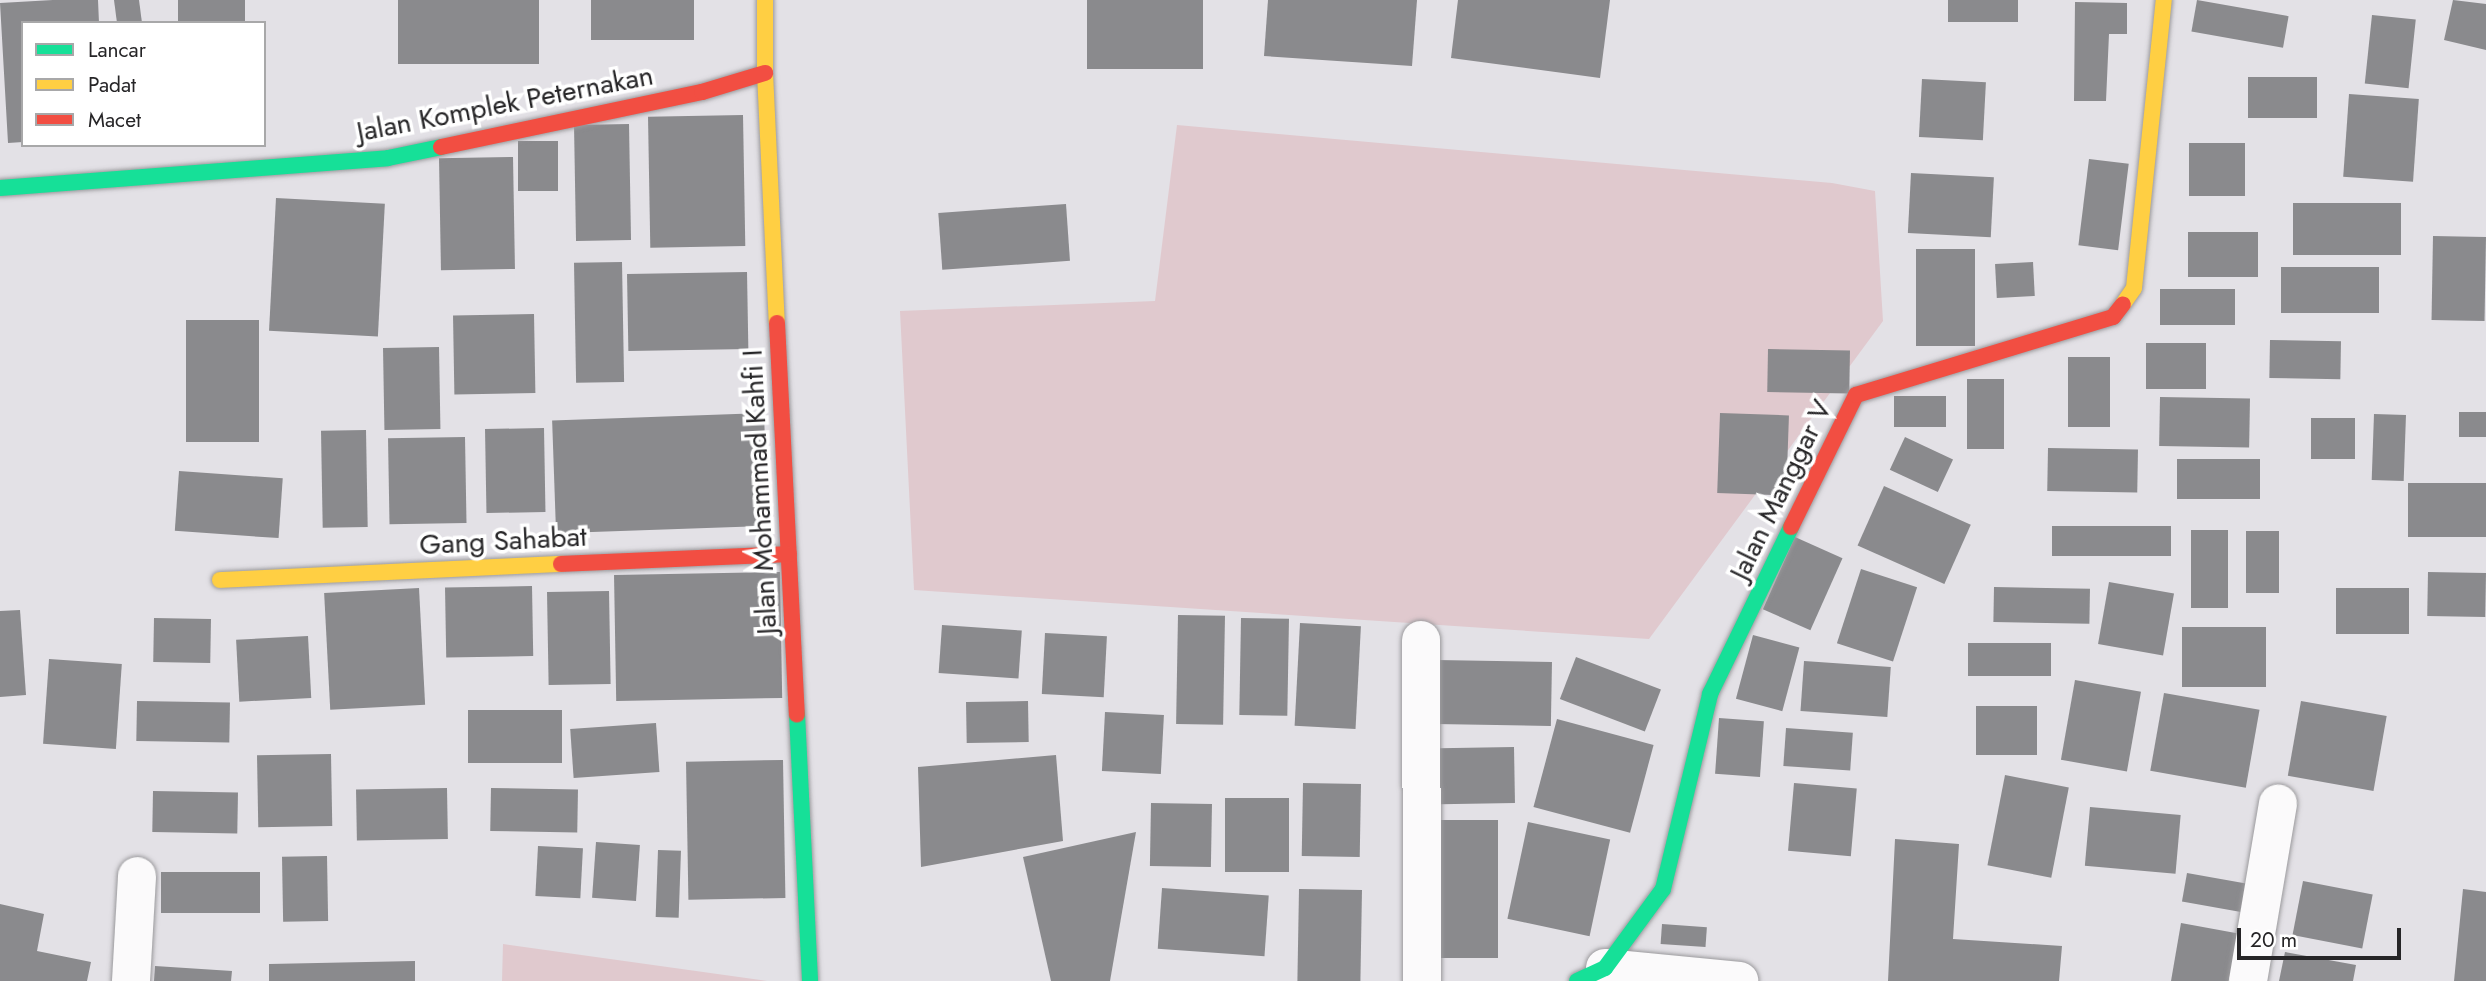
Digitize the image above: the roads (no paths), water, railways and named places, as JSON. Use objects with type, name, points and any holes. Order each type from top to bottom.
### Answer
[{"type":"street","name":"Jalan Mohammad Kahfi I","points":[[765,0],[765,72],[810,981]]},
{"type":"street","name":"Jalan Manggar V","points":[[1609,975],[1663,889],[1710,694],[1856,395],[2113,317],[2134,288],[2164,0]]},
{"type":"street","name":"Jalan Komplek Peternakan","points":[[0,188],[388,158],[702,92],[765,72]]},
{"type":"street","name":"Gang Sahabat","points":[[220,580],[789,554]]},
{"type":"street","points":[[1420,640],[1422,981]]},
{"type":"street","points":[[2248,981],[2278,804]]},
{"type":"street","points":[[131,981],[137,876]]},
{"type":"street","points":[[1609,975],[1739,981]]}]
